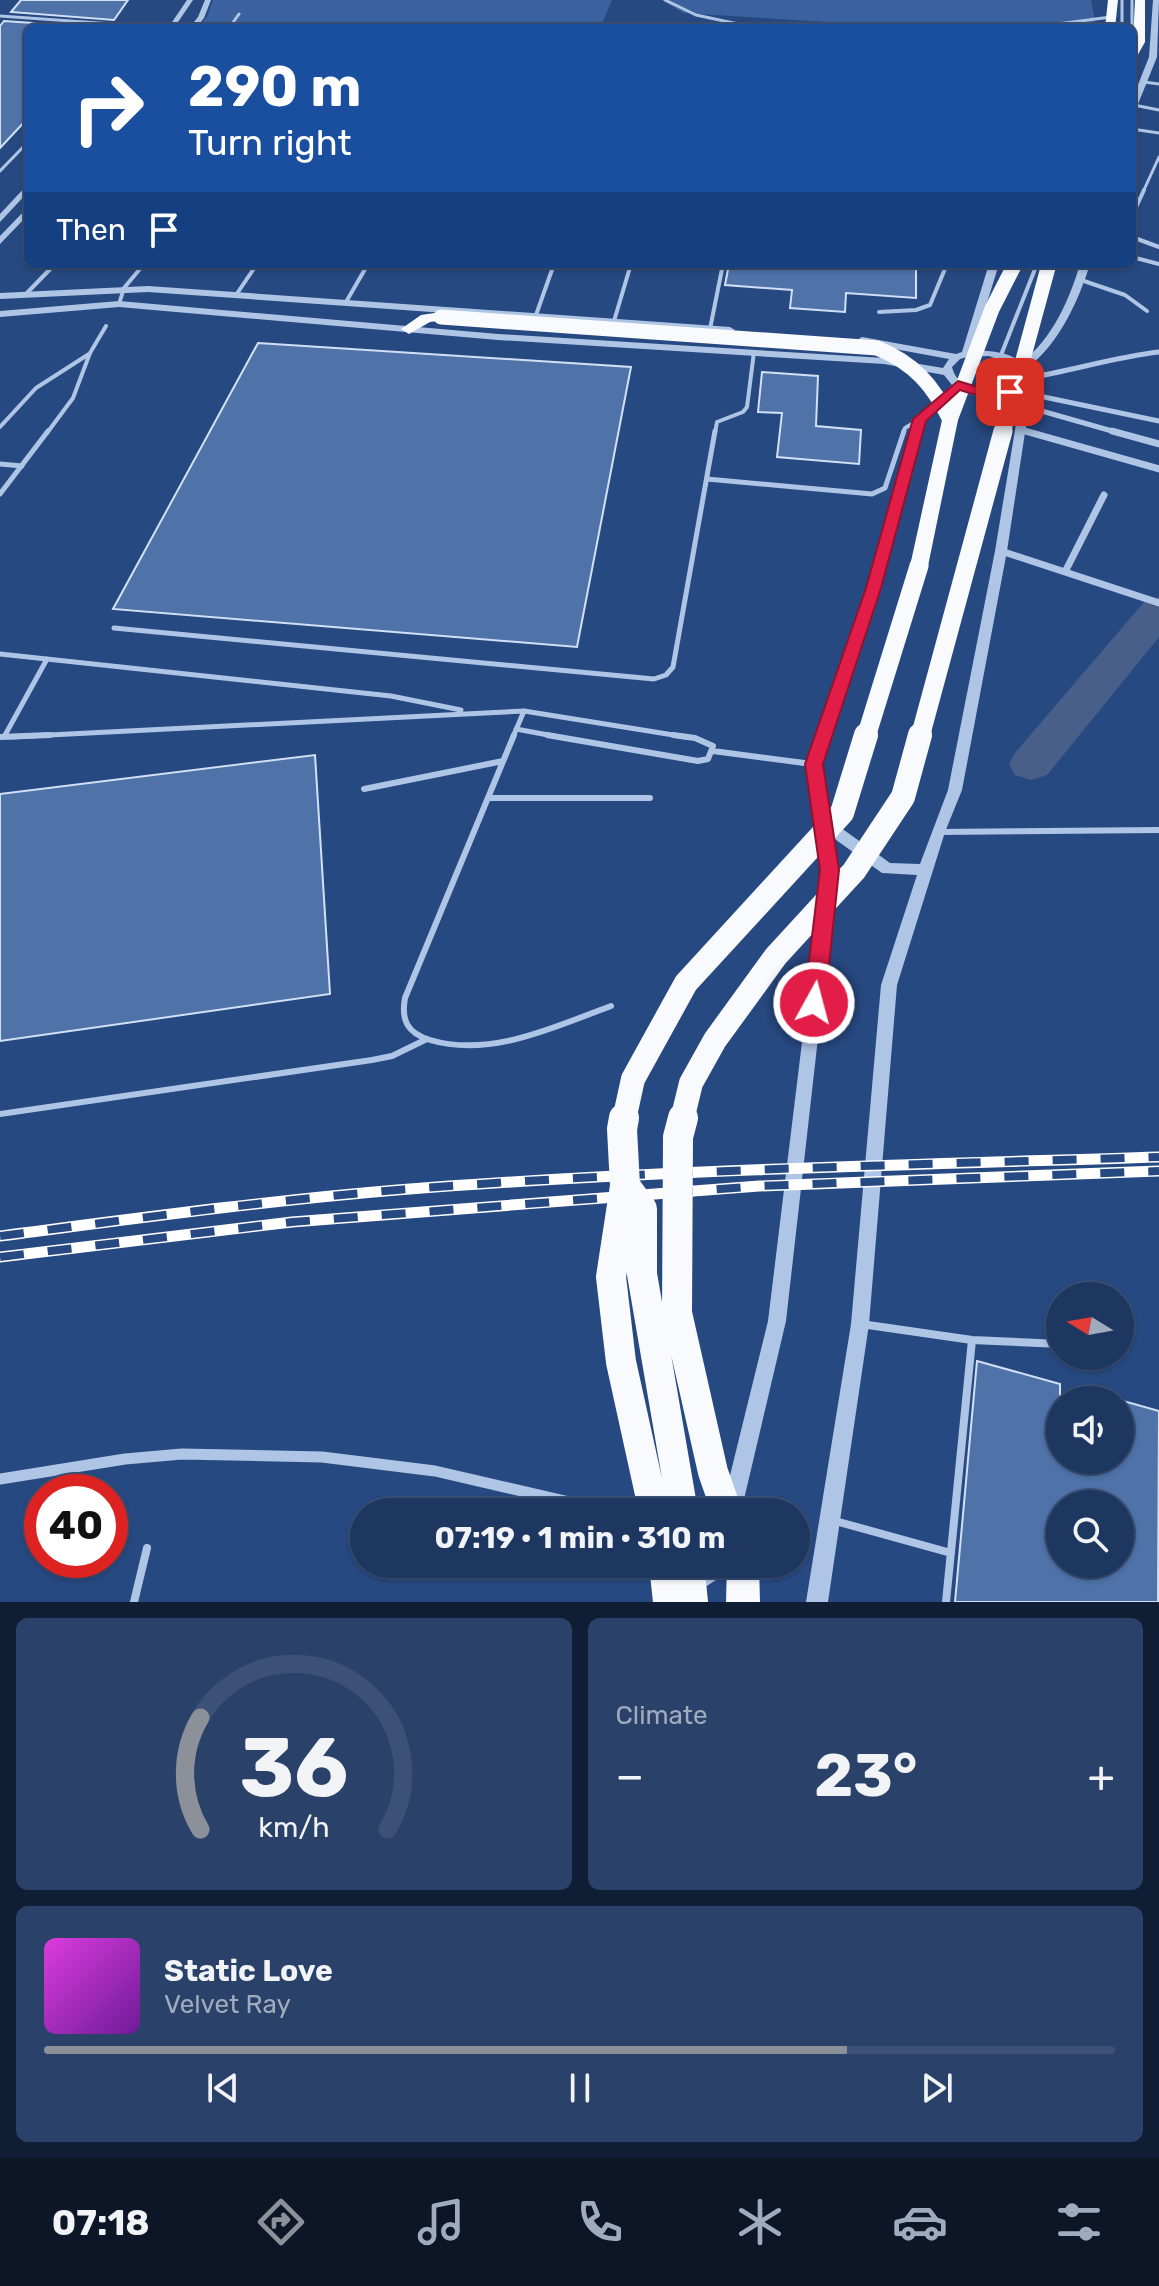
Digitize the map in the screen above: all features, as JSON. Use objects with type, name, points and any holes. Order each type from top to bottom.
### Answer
[{"type":"highway","points":[[1112,23],[1113,0]]},
{"type":"highway","points":[[1136,48],[1139,42],[1140,0]]},
{"type":"highway","points":[[651,1498],[621,1362],[611,1277],[625,1186],[622,1129],[633,1079],[686,983],[842,813],[919,566],[950,420],[992,309],[1013,268]]},
{"type":"highway","points":[[723,1498],[713,1472],[677,1313],[678,1137],[691,1083],[715,1040],[776,956],[854,871],[903,797],[1048,268]]},
{"type":"highway","points":[[409,329],[426,318],[441,317],[877,348],[916,366],[940,399],[950,420]]},
{"type":"highway","points":[[625,1186],[642,1209],[642,1274],[681,1498]]},
{"type":"highway","points":[[665,1578],[667,1602]]},
{"type":"highway","points":[[693,1602],[708,1578]]},
{"type":"highway","points":[[724,1578],[743,1602]]},
{"type":"street","points":[[174,24],[190,0]]},
{"type":"street","points":[[194,24],[208,0]]},
{"type":"street","points":[[1136,100],[1155,64],[1156,0]]},
{"type":"street","points":[[0,219],[24,192]]},
{"type":"street","points":[[0,241],[24,215]]},
{"type":"street","points":[[946,372],[950,361],[961,355],[993,268]]},
{"type":"street","points":[[1022,367],[1034,360],[1044,347],[1081,280],[1084,268]]},
{"type":"street","points":[[0,296],[124,288],[536,315],[881,342],[961,355],[1001,355],[1022,367]]},
{"type":"street","points":[[0,314],[119,304],[409,329],[754,352],[916,366],[946,372],[958,385],[970,390],[997,394],[1023,391],[1065,372],[1121,356],[1159,352]]},
{"type":"street","points":[[817,1602],[860,1324],[889,985],[938,832],[955,790],[1001,551],[1019,429],[1022,367]]},
{"type":"street","points":[[733,1498],[777,1321],[830,870],[814,764],[873,588],[920,419],[958,385]]},
{"type":"street","points":[[1023,391],[1159,421]]},
{"type":"street","points":[[1023,391],[1159,444]]},
{"type":"street","points":[[1019,429],[1159,469]]},
{"type":"street","points":[[1066,570],[1104,495]]},
{"type":"street","points":[[1001,551],[1159,603]]},
{"type":"street","points":[[823,823],[887,869],[926,870]]},
{"type":"street","points":[[0,1479],[125,1459],[182,1454],[322,1457],[435,1471],[552,1498]]},
{"type":"street","points":[[667,1602],[699,1578]]},
{"type":"street","points":[[702,1602],[711,1578]]},
{"type":"lane","points":[[665,0],[696,15],[738,24]]},
{"type":"lane","points":[[1122,0],[1122,24]]},
{"type":"lane","points":[[1132,0],[1132,24]]},
{"type":"lane","points":[[232,24],[239,14]]},
{"type":"lane","points":[[0,16],[138,24]]},
{"type":"lane","points":[[1144,82],[1159,84]]},
{"type":"lane","points":[[1136,107],[1159,110]]},
{"type":"lane","points":[[1136,130],[1159,133]]},
{"type":"lane","points":[[0,171],[24,146]]},
{"type":"lane","points":[[1136,207],[1159,157]]},
{"type":"lane","points":[[1136,238],[1159,247]]},
{"type":"lane","points":[[1136,258],[1159,264]]},
{"type":"lane","points":[[25,295],[51,268]]},
{"type":"lane","points":[[119,304],[124,288],[141,268]]},
{"type":"lane","points":[[236,295],[254,268]]},
{"type":"lane","points":[[346,302],[366,268]]},
{"type":"lane","points":[[536,315],[553,268]]},
{"type":"lane","points":[[614,321],[630,268]]},
{"type":"lane","points":[[710,329],[722,268]]},
{"type":"lane","points":[[879,312],[916,310],[930,305],[945,268]]},
{"type":"lane","points":[[1001,355],[1035,268]]},
{"type":"lane","points":[[1081,280],[1125,295],[1147,311]]},
{"type":"lane","points":[[0,494],[73,398],[90,353],[106,326]]},
{"type":"lane","points":[[114,628],[654,679],[666,675],[673,667],[717,422],[743,412],[750,400],[754,352]]},
{"type":"lane","points":[[0,427],[36,388],[90,353]]},
{"type":"lane","points":[[707,479],[872,494],[885,488],[905,428],[920,419]]},
{"type":"lane","points":[[0,464],[22,466]]},
{"type":"lane","points":[[0,654],[391,696],[469,712]]},
{"type":"lane","points":[[2,737],[47,659]]},
{"type":"lane","points":[[2,737],[524,711],[695,738],[713,746],[713,751],[708,759],[698,761],[516,729]]},
{"type":"lane","points":[[524,711],[405,998],[403,1019],[410,1031],[427,1039],[450,1046],[481,1046],[534,1034],[611,1006]]},
{"type":"lane","points":[[713,751],[814,764]]},
{"type":"lane","points":[[364,789],[503,761]]},
{"type":"lane","points":[[488,798],[650,798]]},
{"type":"lane","points":[[938,832],[1159,830]]},
{"type":"lane","points":[[0,1114],[372,1060],[392,1056],[427,1039]]},
{"type":"lane","points":[[860,1324],[972,1340],[1046,1343]]},
{"type":"lane","points":[[946,1602],[972,1340]]},
{"type":"lane","points":[[831,1520],[951,1553]]},
{"type":"lane","points":[[134,1602],[147,1548]]},
{"type":"shaded area","points":[[213,0],[612,0],[602,24],[201,24],[207,17]]},
{"type":"shaded area","points":[[662,0],[1091,0],[1095,24],[859,24],[683,13]]},
{"type":"building","points":[[21,0],[128,0],[114,20],[11,12]]},
{"type":"building","points":[[4,21],[48,24],[24,24],[24,122],[0,148],[0,26]]},
{"type":"building","points":[[728,268],[916,268],[916,298],[846,293],[845,312],[790,308],[792,290],[725,285]]},
{"type":"building","points":[[258,343],[631,367],[577,647],[113,609]]},
{"type":"building","points":[[762,372],[818,376],[816,426],[861,430],[859,464],[777,457],[782,413],[758,412]]},
{"type":"building","points":[[315,755],[330,994],[0,1041],[0,794]]},
{"type":"building","points":[[977,1361],[1060,1384],[1046,1386],[1046,1474],[1134,1474],[1134,1404],[1159,1411],[1158,1602],[955,1602]]},
{"type":"waterway","points":[[1031,764],[1159,610]]},
{"type":"railway","points":[[0,1236],[297,1199],[492,1183],[778,1169],[1159,1157]]},
{"type":"railway","points":[[0,1257],[292,1222],[759,1186],[1159,1171]]},
{"type":"route","points":[[814,1003],[830,870],[814,764],[873,588],[920,419],[958,385],[983,393],[1010,392]]}]
